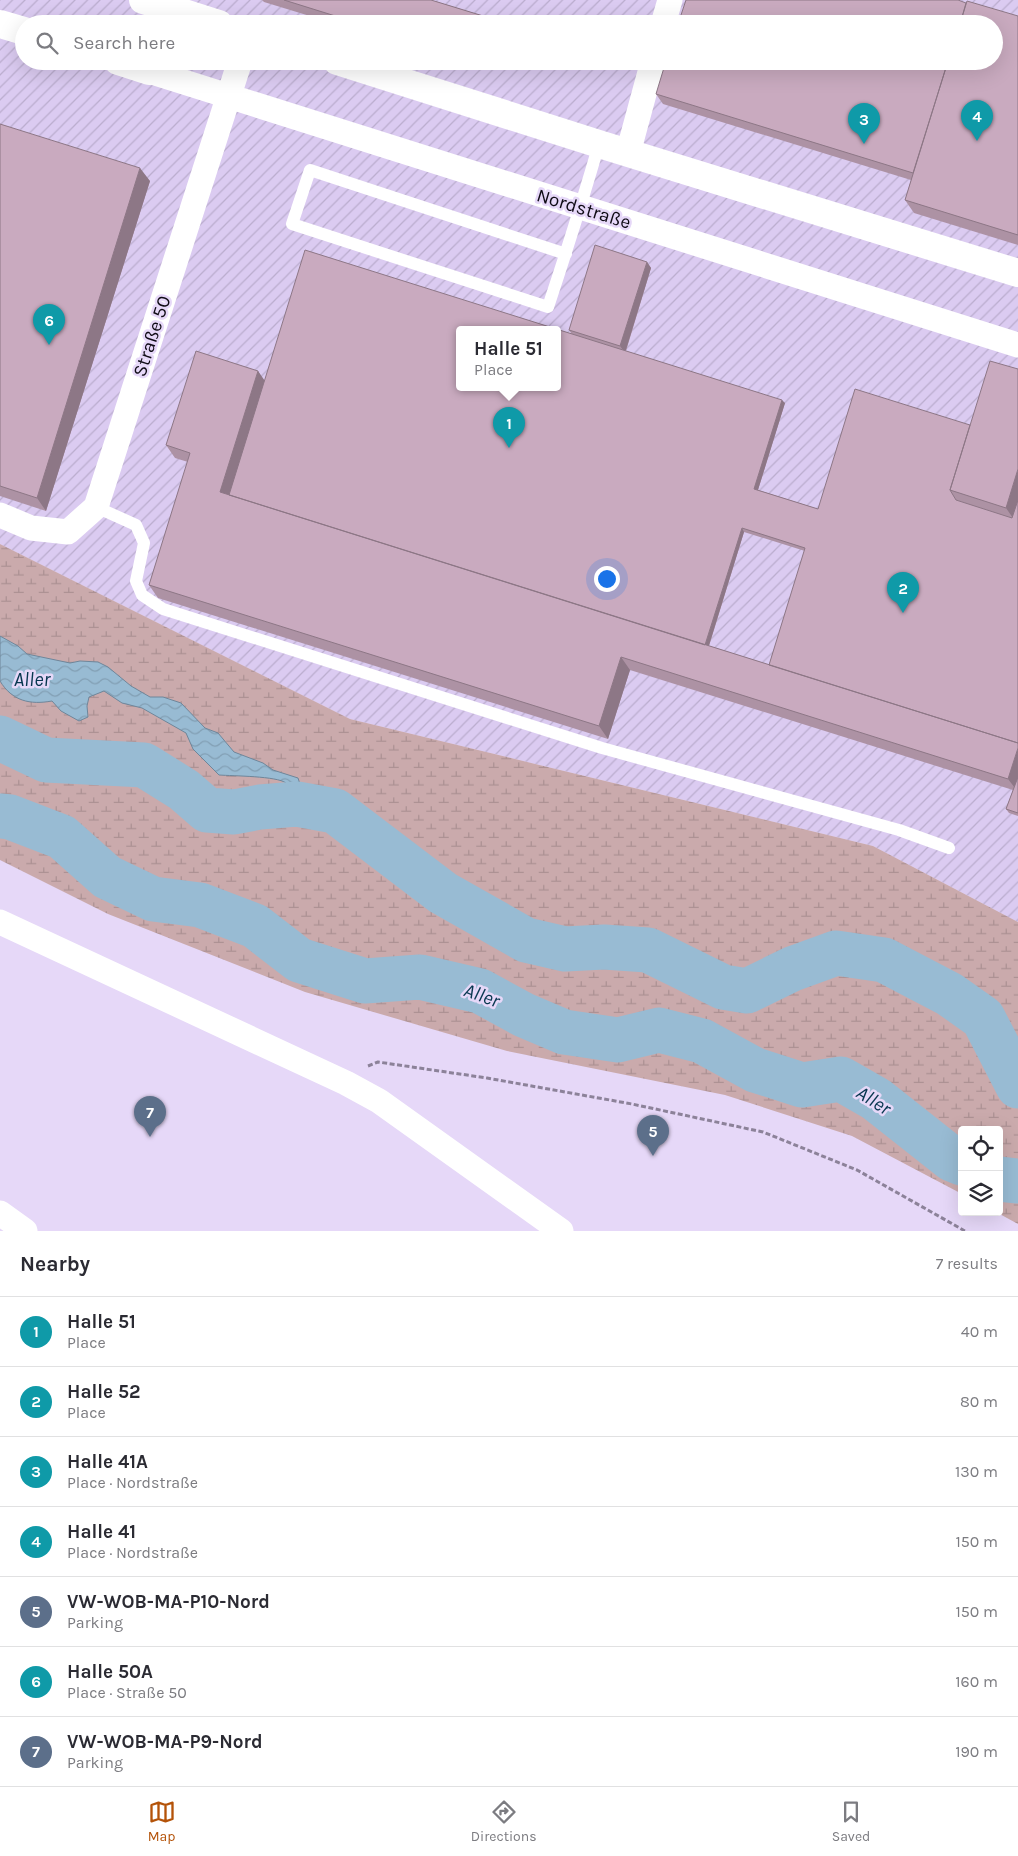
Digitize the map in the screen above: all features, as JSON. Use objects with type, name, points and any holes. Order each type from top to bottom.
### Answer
[{"type":"street","points":[[143,0],[186,15]]},
{"type":"street","points":[[666,15],[670,0]]},
{"type":"street","points":[[0,24],[15,28]]},
{"type":"street","name":"Nordstraße","points":[[164,70],[229,96],[1018,345]]},
{"type":"street","name":"Straße 50","points":[[96,508],[237,70]]},
{"type":"street","points":[[365,70],[1018,273]]},
{"type":"street","points":[[628,153],[651,70]]},
{"type":"street","points":[[0,515],[31,528],[68,532],[96,508]]},
{"type":"street","points":[[0,922],[346,1083],[379,1101],[561,1231]]},
{"type":"street","points":[[0,1213],[24,1231]]},
{"type":"lane","points":[[566,254],[310,170],[292,224],[548,307],[566,254],[581,207],[599,144]]},
{"type":"lane","points":[[96,508],[136,525],[144,543],[136,581],[142,595],[163,609],[602,748],[899,830],[949,848]]},
{"type":"path","points":[[365,1067],[378,1062],[487,1078],[632,1104],[763,1132],[858,1170],[965,1231]]},
{"type":"shaded area","points":[[0,0],[1018,0],[1018,922],[873,846],[350,719],[0,544]]},
{"type":"green space","points":[[0,544],[350,719],[873,846],[1018,922],[1018,1224],[1003,1216],[1003,1126],[958,1126],[958,1192],[852,1136],[725,1095],[507,1051],[305,992],[108,914],[0,860]]},
{"type":"water","name":"Aller","points":[[0,636],[18,646],[27,654],[70,663],[80,661],[98,662],[150,697],[163,697],[181,703],[205,728],[218,733],[234,752],[263,763],[273,770],[298,778],[302,790],[297,804],[292,790],[286,783],[281,781],[219,775],[193,749],[186,733],[142,708],[122,703],[104,691],[89,697],[87,706],[88,717],[79,721],[61,711],[52,701],[29,702],[16,697],[0,681]]},
{"type":"building","points":[[284,0],[431,0],[480,15],[332,15]]},
{"type":"building","points":[[686,0],[958,0],[966,3],[963,15],[681,15]]},
{"type":"building","points":[[967,1],[1018,16],[1018,235],[905,200],[945,70],[1003,70],[1003,15],[963,15]]},
{"type":"building","points":[[663,70],[945,70],[913,173],[656,94]]},
{"type":"building","points":[[0,124],[140,168],[37,498],[0,486]]},
{"type":"building","points":[[595,245],[647,262],[620,346],[569,330]]},
{"type":"building","points":[[305,250],[546,326],[456,326],[456,391],[561,391],[561,331],[782,400],[754,489],[818,509],[855,389],[970,425],[950,490],[956,500],[1012,518],[1018,500],[1018,743],[769,665],[805,548],[742,528],[705,645],[229,495]]},
{"type":"building","points":[[196,351],[258,371],[220,492],[1018,743],[1008,779],[621,657],[599,726],[149,585],[190,453],[166,445]]},
{"type":"building","points":[[990,361],[1018,369],[1018,469],[1006,508],[950,490]]},
{"type":"building","points":[[1018,777],[1018,813],[1006,809]]},
{"type":"waterway","points":[[0,738],[46,760],[144,765],[184,790],[207,810],[234,812],[260,807],[297,804],[335,811],[443,893],[526,940],[565,949],[604,947],[648,950],[723,987],[747,991],[792,969],[836,953],[884,960],[949,994],[983,1018],[1018,1086]]},
{"type":"waterway","name":"Aller","points":[[0,816],[10,817],[62,837],[107,877],[153,899],[200,905],[255,926],[299,960],[365,981],[420,977],[480,991],[524,1015],[564,1032],[618,1040],[659,1030],[702,1041],[755,1070],[802,1085],[841,1079],[876,1099],[952,1159],[958,1161]]},
{"type":"waterway","name":"Aller","points":[[1003,1179],[1018,1181]]},
{"type":"place","name":"Halle 41","points":[[977,141]]},
{"type":"place","name":"Halle 41A","points":[[864,144]]},
{"type":"place","name":"Halle 50A","points":[[49,345]]},
{"type":"place","name":"Halle 51","points":[[509,448]]},
{"type":"place","name":"Halle 52","points":[[903,613]]},
{"type":"place","name":"VW-WOB-MA-P9-Nord","points":[[150,1137]]},
{"type":"place","name":"VW-WOB-MA-P10-Nord","points":[[653,1156]]}]
